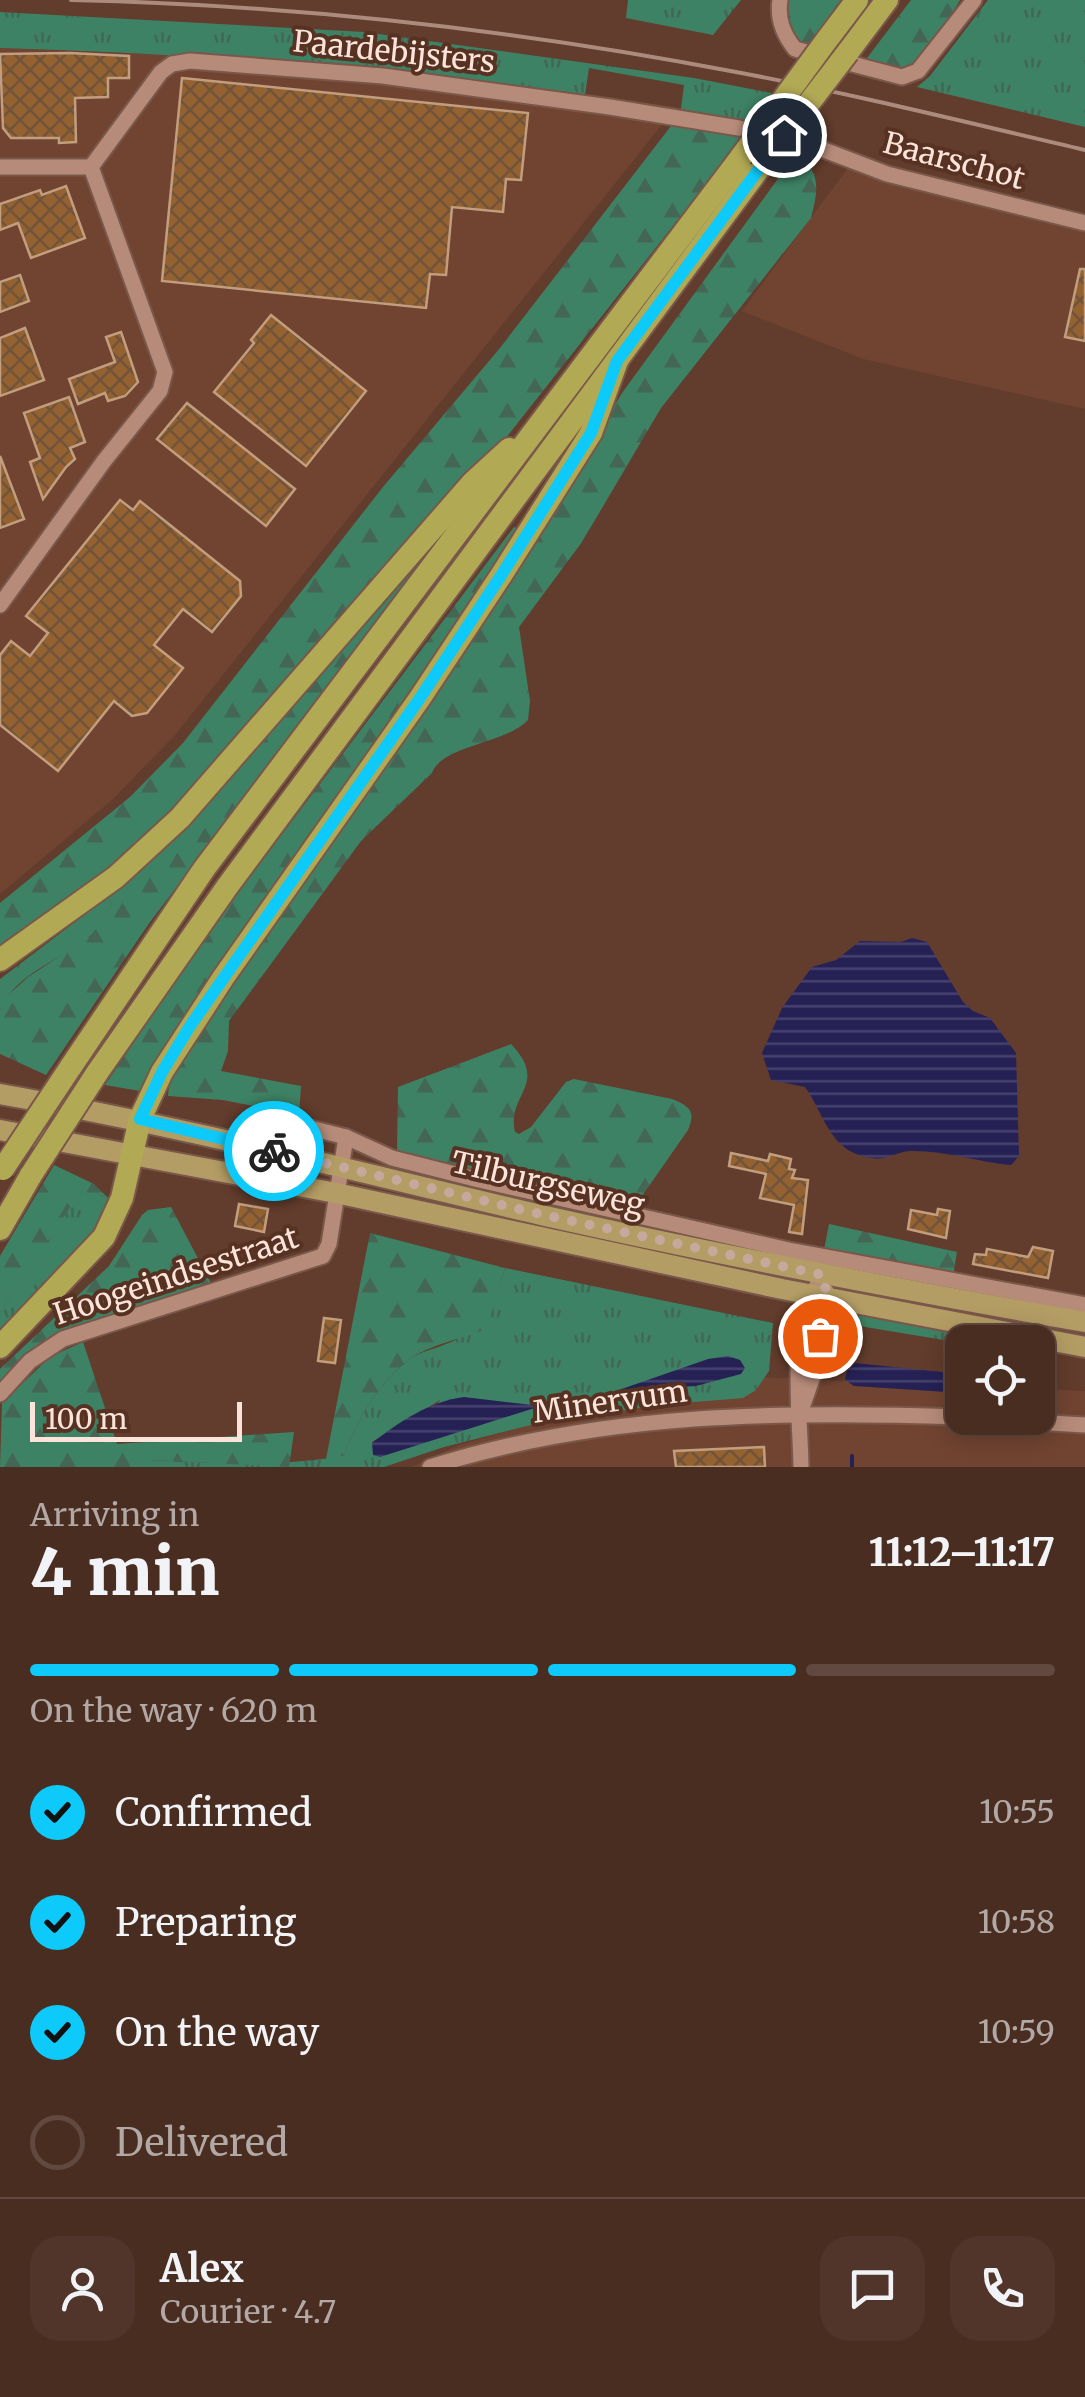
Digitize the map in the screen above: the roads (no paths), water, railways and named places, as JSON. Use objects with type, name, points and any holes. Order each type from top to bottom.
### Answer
[{"type":"highway","points":[[0,1228],[98,1073],[228,887],[617,361],[752,160],[826,41],[857,0]]},
{"type":"highway","points":[[1,1171],[204,869],[556,405],[752,160],[848,52],[887,0]]},
{"type":"highway","points":[[0,1346],[104,1237],[119,1206],[140,1119],[162,1072],[190,1026],[420,698],[571,465],[591,433],[617,361]]},
{"type":"highway","points":[[0,960],[116,877],[180,818],[474,482],[556,405]]},
{"type":"main road","name":"Tilburgseweg","points":[[0,1094],[140,1119],[595,1227],[823,1275],[1085,1322]]},
{"type":"main road","name":"Tilburgseweg","points":[[0,1130],[132,1152],[819,1296],[1085,1347]]},
{"type":"street","points":[[780,0],[778,11],[784,36],[795,48],[902,77],[918,70],[974,0]]},
{"type":"street","name":"Paardebijsters","points":[[91,166],[160,72],[172,64],[190,61],[383,76],[598,105],[739,128],[811,145]]},
{"type":"street","name":"Baarschot","points":[[811,145],[887,174],[1085,223]]},
{"type":"street","points":[[0,167],[91,166],[164,362],[164,382],[0,605]]},
{"type":"street","name":"Tilburgseweg","points":[[302,1126],[346,1136],[392,1158],[518,1189],[842,1261],[1085,1305]]},
{"type":"street","points":[[336,1193],[346,1136]]},
{"type":"street","name":"Hoogeindsestraat","points":[[0,1394],[30,1360],[63,1339],[323,1256],[330,1244],[336,1193]]},
{"type":"street","points":[[802,1467],[797,1374],[823,1275]]},
{"type":"street","name":"Minervum","points":[[430,1467],[524,1442],[694,1418],[800,1413],[945,1417]]},
{"type":"street","name":"Minervum","points":[[1055,1423],[1085,1425]]},
{"type":"waterway","points":[[852,1456],[852,1467]]},
{"type":"railway","points":[[71,0],[322,14],[571,44],[780,81],[1085,150]]}]
